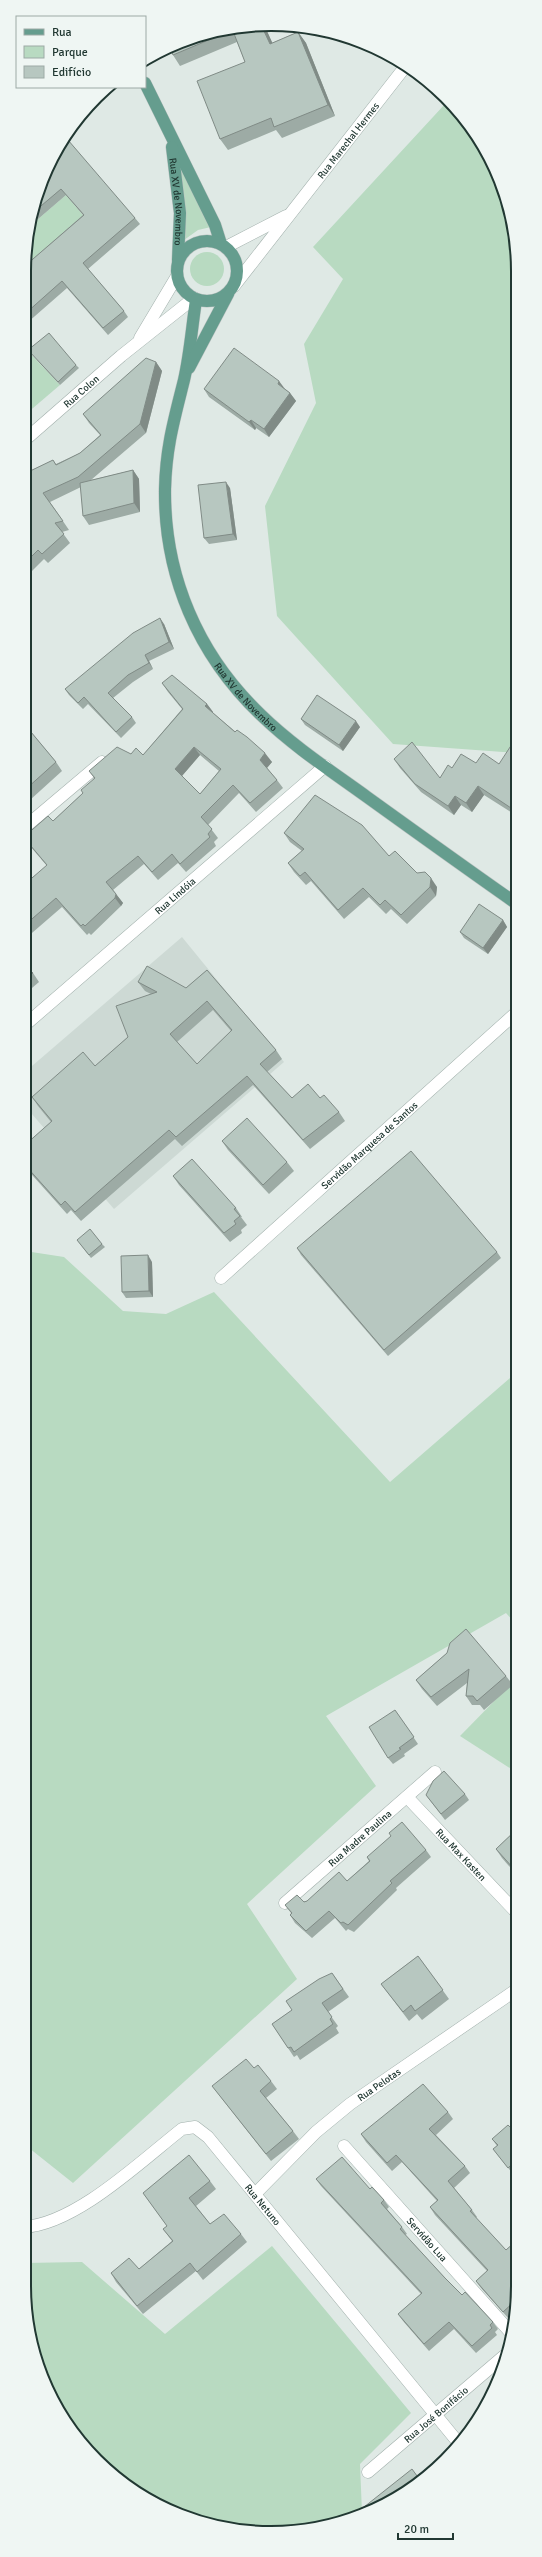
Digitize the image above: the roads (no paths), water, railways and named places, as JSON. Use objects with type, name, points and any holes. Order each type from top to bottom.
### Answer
[{"type":"main road","name":"Rua XV de Novembro","points":[[146,85],[215,225],[223,246]]},
{"type":"main road","name":"Rua XV de Novembro","points":[[171,138],[180,225],[177,272]]},
{"type":"main road","points":[[204,241],[223,246],[235,259],[237,268],[232,289],[212,302],[195,299],[185,293],[177,272],[186,249],[194,244],[204,241]]},
{"type":"main road","name":"Rua XV de Novembro","points":[[184,378],[232,289]]},
{"type":"main road","name":"Rua XV de Novembro","points":[[195,299],[184,378],[170,430],[165,491],[172,563],[181,596],[204,645],[240,694],[266,720],[325,766],[511,900]]},
{"type":"street","name":"Rua Marechal Hermes","points":[[232,289],[402,70]]},
{"type":"street","name":"Rua Marechal Hermes","points":[[223,246],[291,214]]},
{"type":"street","name":"Rua Colon","points":[[136,344],[177,272]]},
{"type":"street","name":"Rua Colon","points":[[31,435],[136,344],[195,299]]},
{"type":"street","points":[[31,823],[104,760]]},
{"type":"street","name":"Rua Lindóia","points":[[31,1020],[325,766]]},
{"type":"street","name":"Servidão Marquesa de Santos","points":[[220,1278],[511,1017]]},
{"type":"street","name":"Rua Madre Paulina","points":[[285,1903],[435,1772]]},
{"type":"street","name":"Rua Max Kasten","points":[[407,1797],[511,1907]]},
{"type":"street","name":"Rua Pelotas","points":[[255,2194],[316,2132],[350,2104],[511,1993]]},
{"type":"street","name":"Rua Netuno","points":[[31,2226],[62,2217],[88,2202],[182,2129],[188,2127],[195,2128],[208,2137],[455,2439]]},
{"type":"street","name":"Servidão Lua","points":[[344,2146],[507,2328]]},
{"type":"street","name":"Rua José Bonifácio","points":[[368,2472],[499,2360]]}]
